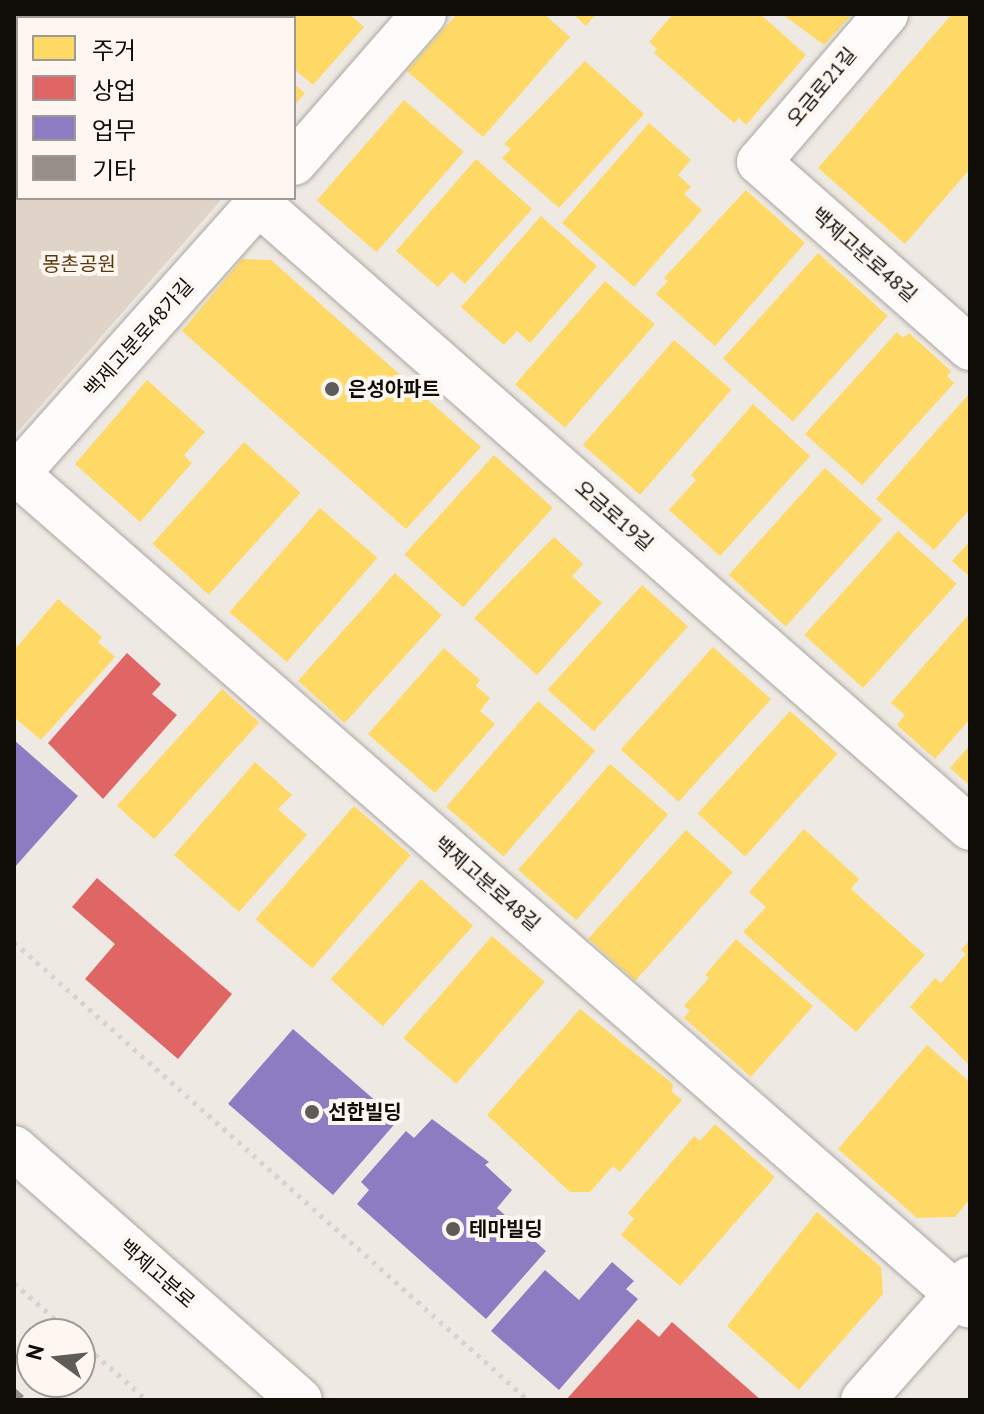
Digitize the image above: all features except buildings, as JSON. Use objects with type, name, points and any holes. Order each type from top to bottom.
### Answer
[{"type":"street","points":[[296,161],[424,14]]},
{"type":"street","name":"오금로21길","points":[[759,162],[886,14]]},
{"type":"street","name":"백제고분로48길","points":[[759,162],[970,348]]},
{"type":"street","name":"백제고분로48가길","points":[[16,472],[261,201]]},
{"type":"street","name":"오금로19길","points":[[261,201],[970,828]]},
{"type":"street","name":"백제고분로48길","points":[[16,472],[965,1294],[863,1400]]},
{"type":"street","name":"백제고분로","points":[[14,1148],[300,1400]]},
{"type":"path","points":[[14,942],[528,1400]]},
{"type":"path","points":[[14,1283],[54,1318]]},
{"type":"path","points":[[96,1355],[147,1400]]},
{"type":"green space","name":"몽촌공원","points":[[14,14],[51,16],[16,16],[16,200],[221,200],[14,436]]},
{"type":"place","name":"은성아파트","points":[[332,389]]},
{"type":"place","name":"선한빌딩","points":[[312,1112]]},
{"type":"place","name":"테마빌딩","points":[[453,1229]]}]
